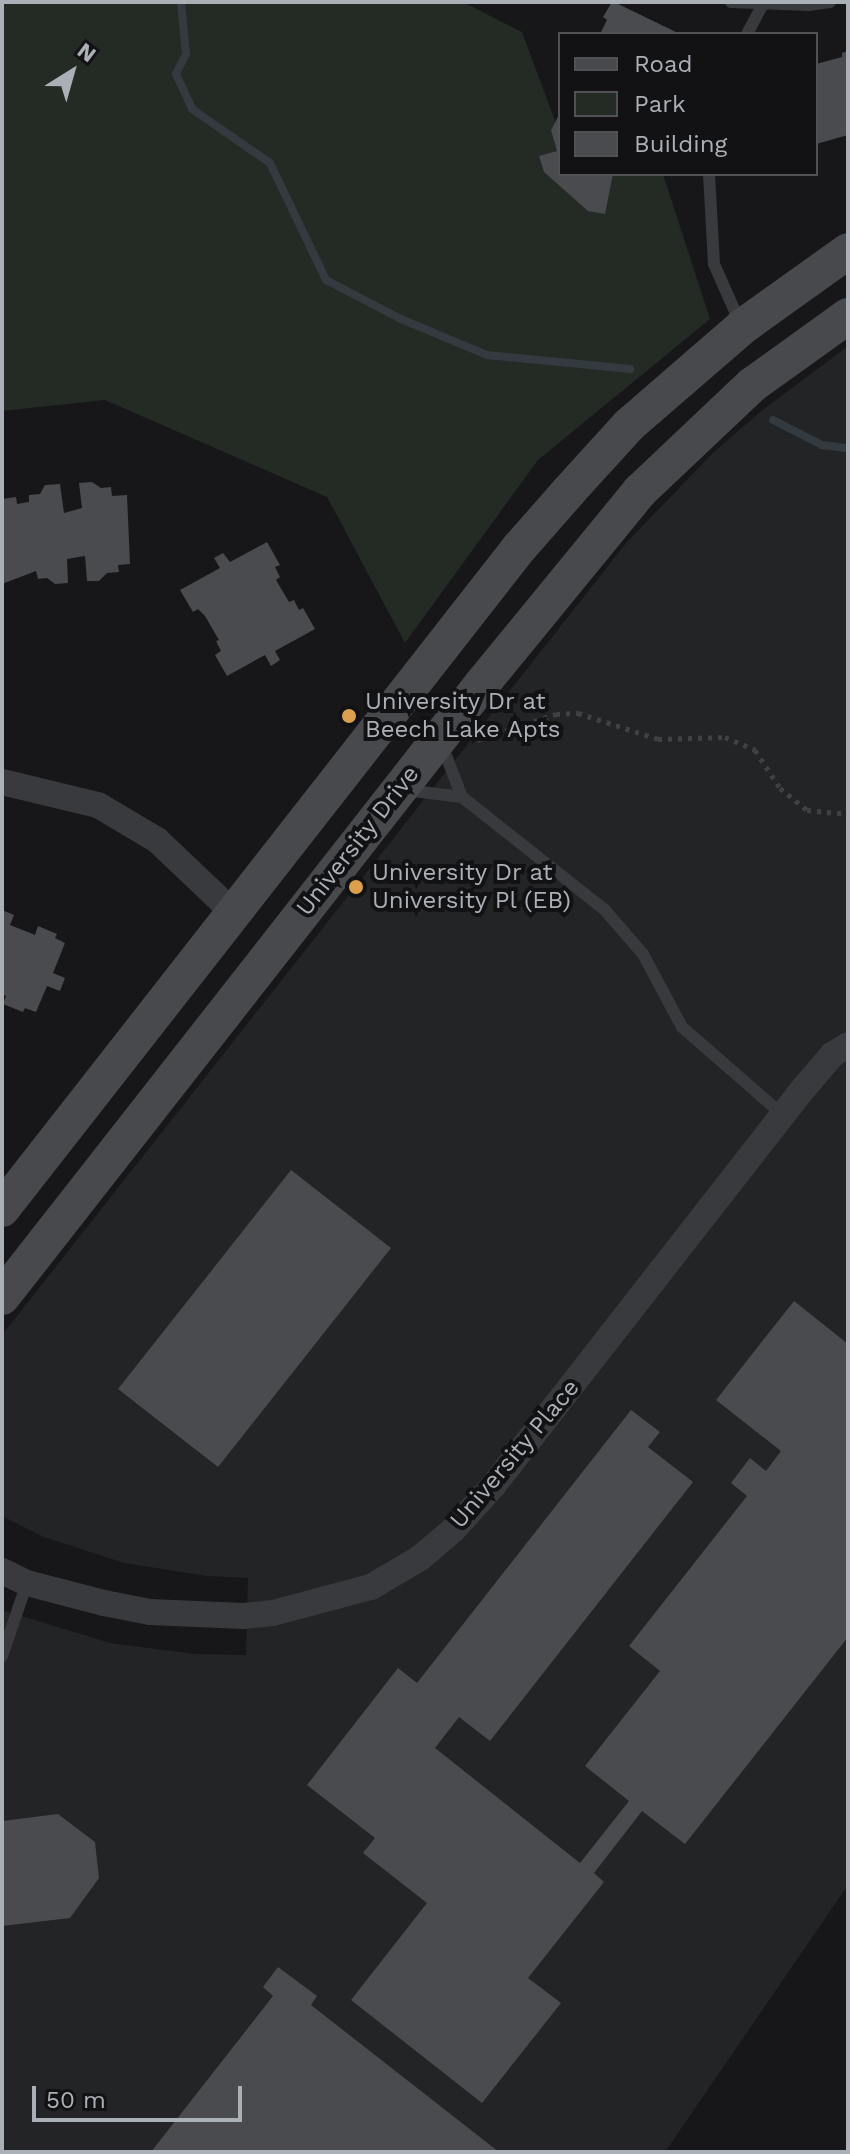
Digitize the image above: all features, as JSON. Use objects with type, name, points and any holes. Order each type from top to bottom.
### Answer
[{"type":"main road","points":[[2,1209],[529,536],[629,425],[742,327],[848,251]]},
{"type":"main road","name":"University Drive","points":[[2,1297],[399,789],[454,738],[640,491],[752,385],[848,316]]},
{"type":"street","points":[[2,782],[98,805],[157,840],[234,913]]},
{"type":"street","name":"University Place","points":[[2,1571],[27,1583],[150,1612],[244,1616],[273,1613],[371,1587],[420,1558],[453,1530],[536,1435],[783,1115],[832,1055],[848,1045]]},
{"type":"lane","points":[[734,3],[830,2]]},
{"type":"lane","points":[[748,32],[763,4]]},
{"type":"lane","points":[[709,176],[714,264],[742,327]]},
{"type":"lane","points":[[454,738],[462,797]]},
{"type":"lane","points":[[399,789],[462,797],[604,909],[643,954],[682,1027],[783,1115]]},
{"type":"lane","points":[[2,1656],[27,1583]]},
{"type":"path","points":[[454,738],[482,740],[556,714],[578,713],[658,739],[725,737],[755,750],[780,788],[807,810],[848,814]]},
{"type":"shaded area","points":[[848,346],[848,1885],[665,2152],[2,2152],[2,1610],[110,1643],[194,1654],[246,1655],[248,1578],[207,1576],[124,1563],[44,1537],[2,1516],[2,1335],[627,542],[713,453],[760,412]]},
{"type":"green space","points":[[2,2],[463,2],[522,32],[558,129],[558,176],[664,176],[710,319],[538,460],[405,643],[327,497],[105,400],[2,411]]},
{"type":"building","points":[[614,2],[676,32],[601,32],[607,20],[603,17]]},
{"type":"building","points":[[848,51],[848,135],[818,143],[818,63],[842,57],[842,53]]},
{"type":"building","points":[[558,117],[558,176],[613,176],[605,214],[588,211],[544,172],[539,156],[557,151],[551,130]]},
{"type":"building","points":[[92,482],[101,488],[111,487],[112,496],[127,495],[130,564],[118,565],[119,572],[107,573],[99,581],[87,581],[85,556],[67,559],[68,583],[55,584],[47,578],[38,579],[36,571],[2,584],[2,499],[16,497],[17,504],[29,502],[29,495],[40,494],[45,485],[60,484],[64,513],[82,508],[79,483]]},
{"type":"building","points":[[267,542],[280,565],[275,567],[280,577],[276,580],[289,602],[294,600],[299,610],[303,608],[315,629],[275,651],[280,660],[271,666],[265,655],[227,676],[215,655],[221,651],[216,641],[219,640],[205,616],[198,609],[193,612],[180,590],[220,568],[214,558],[223,553],[230,562]]},
{"type":"building","points":[[2,910],[14,915],[10,925],[35,935],[38,926],[57,934],[55,938],[65,943],[53,973],[65,978],[60,991],[47,986],[36,1012],[25,1008],[23,1012],[3,1004],[6,996],[2,994]]},
{"type":"building","points":[[291,1170],[391,1248],[218,1467],[118,1389]]},
{"type":"building","points":[[794,1301],[848,1344],[848,1637],[685,1844],[642,1811],[594,1873],[604,1882],[528,1978],[561,2003],[482,2103],[351,2000],[427,1903],[363,1853],[375,1838],[307,1785],[398,1668],[417,1683],[631,1410],[660,1432],[648,1447],[693,1482],[490,1741],[459,1717],[435,1748],[580,1863],[629,1801],[585,1766],[660,1671],[629,1646],[747,1496],[731,1483],[750,1458],[766,1471],[781,1451],[716,1400]]},
{"type":"building","points":[[58,1814],[95,1842],[99,1878],[70,1918],[2,1926],[2,1821]]},
{"type":"building","points":[[278,1967],[317,1996],[311,2005],[499,2152],[151,2152],[273,1996],[263,1987]]},
{"type":"waterway","points":[[181,2],[186,54],[176,74],[192,109],[270,163],[326,280],[401,319],[487,355],[630,369]]},
{"type":"waterway","points":[[773,420],[822,445],[848,448]]},
{"type":"place","name":"University Dr at Beech Lake Apts","points":[[349,716]]},
{"type":"place","name":"University Dr at University Pl (EB)","points":[[356,887]]}]
